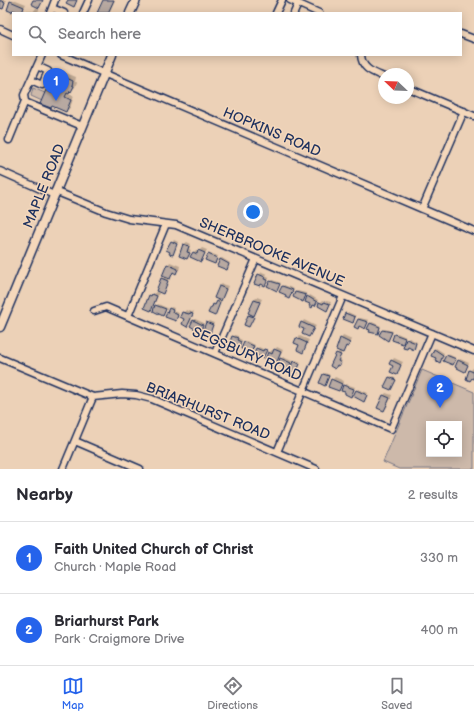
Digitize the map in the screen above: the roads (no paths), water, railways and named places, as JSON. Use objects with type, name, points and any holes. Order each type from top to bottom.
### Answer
[{"type":"main road","points":[[130,12],[136,0]]},
{"type":"main road","name":"MAPLE ROAD","points":[[0,327],[112,56]]},
{"type":"street","points":[[51,10],[55,0]]},
{"type":"street","points":[[83,12],[89,0]]},
{"type":"street","points":[[276,12],[282,0]]},
{"type":"street","points":[[290,0],[317,12]]},
{"type":"street","points":[[294,12],[298,4]]},
{"type":"street","points":[[0,29],[12,35]]},
{"type":"street","points":[[462,34],[474,39]]},
{"type":"street","points":[[9,140],[25,100],[24,95],[42,56]]},
{"type":"street","name":"HOPKINS ROAD","points":[[63,56],[474,231]]},
{"type":"street","points":[[361,56],[361,60],[366,68],[378,75]]},
{"type":"street","points":[[30,80],[42,85],[48,71],[37,66]]},
{"type":"street","points":[[414,90],[474,116]]},
{"type":"street","points":[[25,100],[27,103],[82,126]]},
{"type":"street","points":[[422,209],[464,111]]},
{"type":"street","name":"SHERBROOKE AVENUE","points":[[0,171],[106,212],[129,219],[176,225],[474,351]]},
{"type":"street","points":[[128,316],[166,224]]},
{"type":"street","points":[[215,353],[256,259]]},
{"type":"street","points":[[277,452],[343,296]]},
{"type":"street","name":"SEGSBURY ROAD","points":[[94,311],[106,307],[391,429],[432,333]]},
{"type":"street","name":"BRIARHURST ROAD","points":[[0,358],[93,397],[122,394],[144,396],[316,469]]},
{"type":"street","points":[[63,469],[93,397]]},
{"type":"street","points":[[75,441],[140,469]]},
{"type":"place","name":"Faith United Church of Christ","points":[[56,101]]},
{"type":"place","name":"Briarhurst Park","points":[[440,408]]}]
